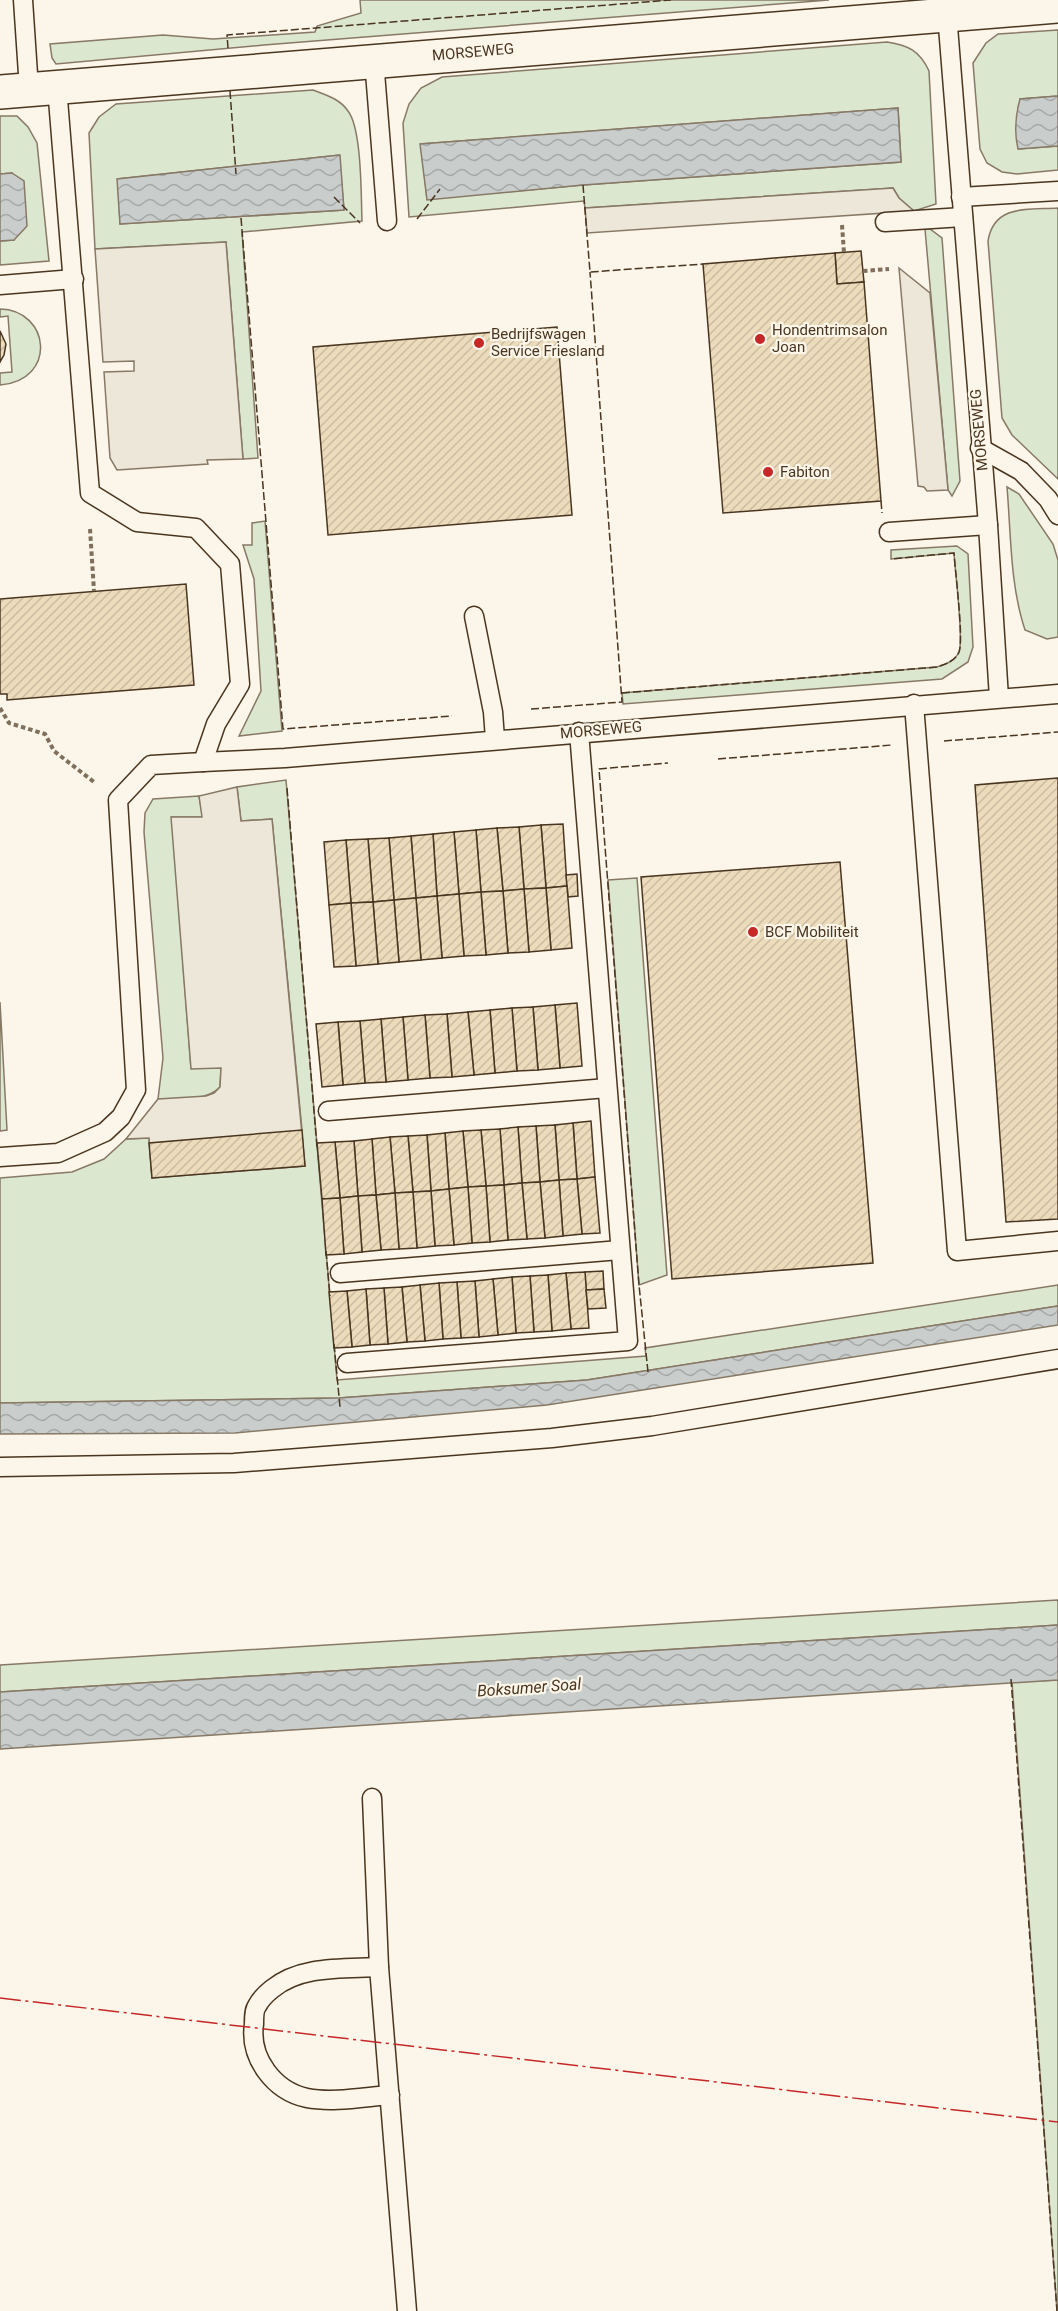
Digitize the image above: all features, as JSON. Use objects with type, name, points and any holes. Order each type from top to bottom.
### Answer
[{"type":"street","name":"MORSEWEG","points":[[29,89],[1058,6]]},
{"type":"lane","points":[[23,0],[29,89],[74,279],[90,493],[137,522],[196,528],[230,564],[240,684],[216,724],[203,762]]},
{"type":"lane","name":"MORSEWEG","points":[[947,14],[980,448],[988,525],[999,698]]},
{"type":"lane","points":[[374,60],[387,220]]},
{"type":"lane","points":[[961,197],[1058,190]]},
{"type":"lane","points":[[885,222],[963,217]]},
{"type":"lane","points":[[0,285],[74,279]]},
{"type":"lane","points":[[980,448],[1022,471],[1048,499],[1058,515]]},
{"type":"lane","points":[[889,532],[988,525]]},
{"type":"lane","points":[[474,616],[493,712],[495,739]]},
{"type":"lane","name":"MORSEWEG","points":[[118,800],[151,765],[285,758],[1058,694]]},
{"type":"lane","points":[[914,705],[957,1251],[1058,1241]]},
{"type":"lane","points":[[347,1363],[628,1341],[579,732]]},
{"type":"lane","points":[[0,1157],[58,1153],[105,1132],[121,1117],[136,1090],[118,800]]},
{"type":"lane","points":[[328,1112],[607,1089]]},
{"type":"lane","points":[[340,1273],[620,1250]]},
{"type":"lane","points":[[0,1467],[234,1463],[552,1438],[652,1426],[1058,1359]]},
{"type":"lane","points":[[372,1798],[378,1967],[407,2311]]},
{"type":"lane","points":[[378,1967],[319,1970],[295,1976],[273,1988],[256,2007],[252,2035],[258,2056],[267,2074],[285,2090],[308,2098],[327,2099],[390,2095]]},
{"type":"path","points":[[842,225],[844,253]]},
{"type":"path","points":[[863,271],[889,269]]},
{"type":"path","points":[[90,493],[94,591]]},
{"type":"path","points":[[0,708],[9,723],[45,734],[54,751],[118,800]]},
{"type":"green space","points":[[360,0],[829,0],[56,64],[52,58],[50,44],[163,35],[213,39],[315,32],[317,26],[361,13]]},
{"type":"green space","points":[[1058,30],[1058,96],[1020,99],[1019,149],[1058,146],[1058,170],[1017,174],[1002,172],[987,163],[980,149],[973,63],[986,43],[998,34]]},
{"type":"green space","points":[[887,42],[901,45],[922,58],[929,71],[936,204],[914,211],[899,198],[893,188],[585,208],[584,201],[409,217],[403,123],[409,104],[421,88],[442,77]],"holes":[[[898,108],[901,162],[583,185],[427,199],[421,144]]]},
{"type":"green space","points":[[313,90],[341,103],[353,120],[360,163],[362,221],[242,232],[258,458],[243,459],[226,242],[95,249],[89,133],[99,117],[116,104]],"holes":[[[339,155],[344,210],[120,224],[118,179]]]},
{"type":"green space","points":[[0,116],[17,116],[28,127],[37,143],[49,261],[0,265],[0,241],[14,240],[12,173],[0,174]]},
{"type":"green space","points":[[1058,208],[1058,479],[1012,435],[1002,418],[988,241],[991,229],[1005,215],[1014,211]]},
{"type":"green space","points":[[925,229],[930,229],[942,238],[960,481],[952,496],[948,490]]},
{"type":"green space","points":[[0,309],[17,312],[29,321],[37,332],[40,346],[39,359],[32,371],[19,380],[0,385],[0,373],[12,372],[8,316],[0,317]]},
{"type":"green space","points":[[1007,487],[1019,494],[1053,544],[1058,560],[1058,637],[1047,639],[1025,630],[1016,595]]},
{"type":"green space","points":[[265,521],[282,731],[239,736],[261,691],[254,579],[243,545],[252,545],[252,523]]},
{"type":"green space","points":[[957,546],[968,554],[973,647],[968,662],[942,679],[623,704],[622,693],[937,667],[947,663],[957,655],[960,645],[954,553],[891,559],[891,550]]},
{"type":"green space","points":[[286,780],[337,1380],[646,1356],[645,1348],[1058,1285],[1058,1306],[587,1380],[339,1398],[0,1403],[0,1178],[72,1172],[104,1159],[126,1139],[149,1138],[152,1178],[302,1130],[272,819],[241,821],[237,787]]},
{"type":"green space","points":[[199,796],[203,817],[172,817],[191,1068],[221,1068],[220,1087],[200,1097],[158,1099],[163,1058],[144,832],[145,813],[153,799]]},
{"type":"green space","points":[[637,878],[667,1275],[639,1285],[608,880]]},
{"type":"green space","points":[[0,1002],[7,1130],[0,1131]]},
{"type":"green space","points":[[1058,1600],[1058,1625],[0,1692],[0,1665]]},
{"type":"green space","points":[[1058,1680],[1058,2311],[1057,2311],[1012,1682]]},
{"type":"shaded area","points":[[893,188],[899,198],[914,211],[587,233],[585,208]]},
{"type":"shaded area","points":[[226,242],[243,459],[207,460],[208,464],[117,470],[110,458],[104,372],[134,371],[134,361],[103,362],[95,249]]},
{"type":"shaded area","points":[[899,268],[930,293],[948,490],[927,491],[924,487],[918,486]]},
{"type":"shaded area","points":[[237,787],[241,821],[272,819],[305,1166],[152,1178],[149,1138],[126,1139],[158,1099],[206,1096],[214,1093],[220,1087],[221,1068],[191,1069],[171,817],[202,817],[199,796]]},
{"type":"water","points":[[1058,96],[1058,146],[1018,149],[1016,124],[1020,99]]},
{"type":"water","points":[[898,108],[901,162],[583,185],[427,200],[420,144]]},
{"type":"water","points":[[340,155],[344,210],[120,224],[117,179]]},
{"type":"water","points":[[12,173],[24,181],[27,226],[14,240],[0,241],[0,174]]},
{"type":"water","points":[[1058,1306],[1058,1325],[547,1405],[235,1433],[0,1434],[0,1403],[339,1398],[587,1380]]},
{"type":"water","name":"Boksumer Soal","points":[[1058,1625],[1058,1680],[0,1749],[0,1692]]},
{"type":"building","points":[[861,251],[864,282],[837,284],[835,253]]},
{"type":"building","points":[[835,253],[837,284],[864,282],[881,501],[723,513],[703,264]]},
{"type":"building","points":[[557,327],[572,515],[328,535],[313,347]]},
{"type":"building","points":[[0,331],[6,344],[0,362]]},
{"type":"building","points":[[186,584],[194,685],[7,700],[7,694],[0,694],[0,599]]},
{"type":"building","points":[[1058,778],[1058,1219],[1006,1222],[975,785]]},
{"type":"building","points":[[563,824],[567,886],[546,888],[541,825]]},
{"type":"building","points":[[541,825],[546,888],[524,889],[519,827]]},
{"type":"building","points":[[519,827],[524,889],[503,891],[497,828]]},
{"type":"building","points":[[497,828],[503,891],[481,892],[476,830]]},
{"type":"building","points":[[476,830],[481,892],[459,894],[454,832]]},
{"type":"building","points":[[454,832],[459,894],[437,896],[433,834]]},
{"type":"building","points":[[433,834],[437,896],[416,898],[411,836]]},
{"type":"building","points":[[411,836],[416,898],[394,900],[389,838]]},
{"type":"building","points":[[389,838],[394,900],[373,902],[368,839]]},
{"type":"building","points":[[368,839],[373,902],[351,903],[346,840]]},
{"type":"building","points":[[346,840],[351,903],[329,905],[324,842]]},
{"type":"building","points":[[840,862],[873,1263],[672,1279],[641,877]]},
{"type":"building","points":[[577,874],[578,896],[568,897],[566,875]]},
{"type":"building","points":[[567,886],[572,948],[551,950],[546,888]]},
{"type":"building","points":[[546,888],[551,950],[529,952],[524,889]]},
{"type":"building","points":[[524,889],[529,952],[508,953],[503,891]]},
{"type":"building","points":[[503,891],[508,953],[486,955],[481,892]]},
{"type":"building","points":[[481,892],[486,955],[464,956],[459,894]]},
{"type":"building","points":[[459,894],[464,956],[442,958],[437,896]]},
{"type":"building","points":[[437,896],[442,958],[421,960],[416,898]]},
{"type":"building","points":[[416,898],[421,960],[399,962],[394,900]]},
{"type":"building","points":[[394,900],[399,962],[378,964],[373,902]]},
{"type":"building","points":[[373,902],[378,964],[356,966],[351,903]]},
{"type":"building","points":[[351,903],[356,966],[334,967],[329,905]]},
{"type":"building","points":[[577,1003],[582,1066],[560,1068],[555,1005]]},
{"type":"building","points":[[555,1005],[560,1068],[538,1070],[533,1007]]},
{"type":"building","points":[[533,1007],[538,1070],[517,1071],[512,1008]]},
{"type":"building","points":[[512,1008],[517,1071],[495,1073],[490,1010]]},
{"type":"building","points":[[490,1010],[495,1073],[474,1075],[468,1012]]},
{"type":"building","points":[[468,1012],[474,1075],[452,1077],[447,1014]]},
{"type":"building","points":[[447,1014],[452,1077],[430,1078],[425,1015]]},
{"type":"building","points":[[425,1015],[430,1078],[408,1080],[403,1017]]},
{"type":"building","points":[[403,1017],[408,1080],[386,1082],[381,1019]]},
{"type":"building","points":[[381,1019],[386,1082],[365,1083],[360,1021]]},
{"type":"building","points":[[360,1021],[365,1083],[343,1085],[338,1022]]},
{"type":"building","points":[[338,1022],[343,1085],[322,1087],[316,1024]]},
{"type":"building","points":[[591,1121],[595,1177],[577,1179],[573,1123]]},
{"type":"building","points":[[573,1123],[577,1179],[559,1180],[555,1125]]},
{"type":"building","points":[[555,1125],[559,1180],[540,1182],[536,1126]]},
{"type":"building","points":[[536,1126],[540,1182],[522,1183],[518,1127]]},
{"type":"building","points":[[518,1127],[522,1183],[504,1185],[500,1129]]},
{"type":"building","points":[[500,1129],[504,1185],[486,1186],[481,1130]]},
{"type":"building","points":[[302,1130],[305,1166],[152,1178],[149,1143]]},
{"type":"building","points":[[481,1130],[486,1186],[468,1187],[463,1131]]},
{"type":"building","points":[[463,1131],[468,1187],[449,1189],[445,1133]]},
{"type":"building","points":[[445,1133],[449,1189],[431,1191],[427,1135]]},
{"type":"building","points":[[427,1135],[431,1191],[413,1192],[408,1136]]},
{"type":"building","points":[[408,1136],[413,1192],[395,1193],[390,1137]]},
{"type":"building","points":[[390,1137],[395,1193],[376,1195],[372,1139]]},
{"type":"building","points":[[372,1139],[376,1195],[358,1196],[354,1141]]},
{"type":"building","points":[[354,1141],[358,1196],[340,1198],[335,1142]]},
{"type":"building","points":[[335,1142],[340,1198],[322,1199],[317,1143]]},
{"type":"building","points":[[595,1177],[600,1233],[582,1234],[577,1179]]},
{"type":"building","points":[[577,1179],[582,1234],[563,1236],[559,1180]]},
{"type":"building","points":[[559,1180],[563,1236],[545,1238],[540,1182]]},
{"type":"building","points":[[540,1182],[545,1238],[527,1239],[522,1183]]},
{"type":"building","points":[[522,1183],[527,1239],[508,1240],[504,1185]]},
{"type":"building","points":[[504,1185],[508,1240],[490,1242],[486,1186]]},
{"type":"building","points":[[486,1186],[490,1242],[472,1243],[468,1187]]},
{"type":"building","points":[[468,1187],[472,1243],[454,1245],[449,1189]]},
{"type":"building","points":[[449,1189],[454,1245],[435,1246],[431,1191]]},
{"type":"building","points":[[431,1191],[435,1246],[417,1248],[413,1192]]},
{"type":"building","points":[[413,1192],[417,1248],[399,1249],[395,1193]]},
{"type":"building","points":[[395,1193],[399,1249],[381,1250],[376,1195]]},
{"type":"building","points":[[376,1195],[381,1250],[362,1252],[358,1196]]},
{"type":"building","points":[[358,1196],[362,1252],[344,1254],[340,1198]]},
{"type":"building","points":[[340,1198],[344,1254],[326,1255],[322,1199]]},
{"type":"building","points":[[603,1271],[604,1289],[586,1290],[585,1272]]},
{"type":"building","points":[[585,1272],[589,1328],[571,1329],[566,1273]]},
{"type":"building","points":[[566,1273],[571,1329],[552,1331],[548,1275]]},
{"type":"building","points":[[548,1275],[552,1331],[534,1332],[530,1276]]},
{"type":"building","points":[[530,1276],[534,1332],[516,1333],[512,1277]]},
{"type":"building","points":[[512,1277],[516,1333],[498,1335],[493,1279]]},
{"type":"building","points":[[493,1279],[498,1335],[479,1337],[475,1281]]},
{"type":"building","points":[[475,1281],[479,1337],[461,1338],[457,1282]]},
{"type":"building","points":[[457,1282],[461,1338],[443,1339],[439,1283]]},
{"type":"building","points":[[439,1283],[443,1339],[425,1341],[420,1285]]},
{"type":"building","points":[[420,1285],[425,1341],[407,1342],[402,1287]]},
{"type":"building","points":[[402,1287],[407,1342],[388,1344],[384,1288]]},
{"type":"building","points":[[384,1288],[388,1344],[370,1345],[366,1289]]},
{"type":"building","points":[[366,1289],[370,1345],[352,1347],[347,1291]]},
{"type":"building","points":[[604,1289],[606,1308],[588,1309],[586,1290]]},
{"type":"building","points":[[347,1291],[352,1347],[334,1348],[329,1292]]},
{"type":"fence","points":[[228,48],[227,35],[671,0]]},
{"type":"fence","points":[[230,91],[236,174]]},
{"type":"fence","points":[[583,185],[590,272],[703,264]]},
{"type":"fence","points":[[417,219],[440,189]]},
{"type":"fence","points":[[334,197],[360,223]]},
{"type":"fence","points":[[241,218],[283,729],[452,716]]},
{"type":"fence","points":[[531,709],[622,702],[590,272]]},
{"type":"fence","points":[[881,501],[882,513]]},
{"type":"fence","points":[[622,693],[937,667],[950,662],[959,652],[960,645],[954,553],[891,559]]},
{"type":"fence","points":[[944,741],[1058,732]]},
{"type":"fence","points":[[718,759],[892,745]]},
{"type":"fence","points":[[648,1372],[639,1285],[599,769],[668,763]]},
{"type":"fence","points":[[287,788],[317,1147]]},
{"type":"fence","points":[[326,1251],[330,1296]]},
{"type":"fence","points":[[334,1344],[340,1407]]},
{"type":"fence","points":[[1011,1679],[1057,2311]]},
{"type":"power","points":[[0,1998],[1058,2122]]},
{"type":"place","name":"Hondentrimsalon Joan","points":[[760,339]]},
{"type":"place","name":"Bedrijfswagen Service Friesland","points":[[479,343]]},
{"type":"place","name":"Fabiton","points":[[768,472]]},
{"type":"place","name":"BCF Mobiliteit","points":[[753,932]]}]
